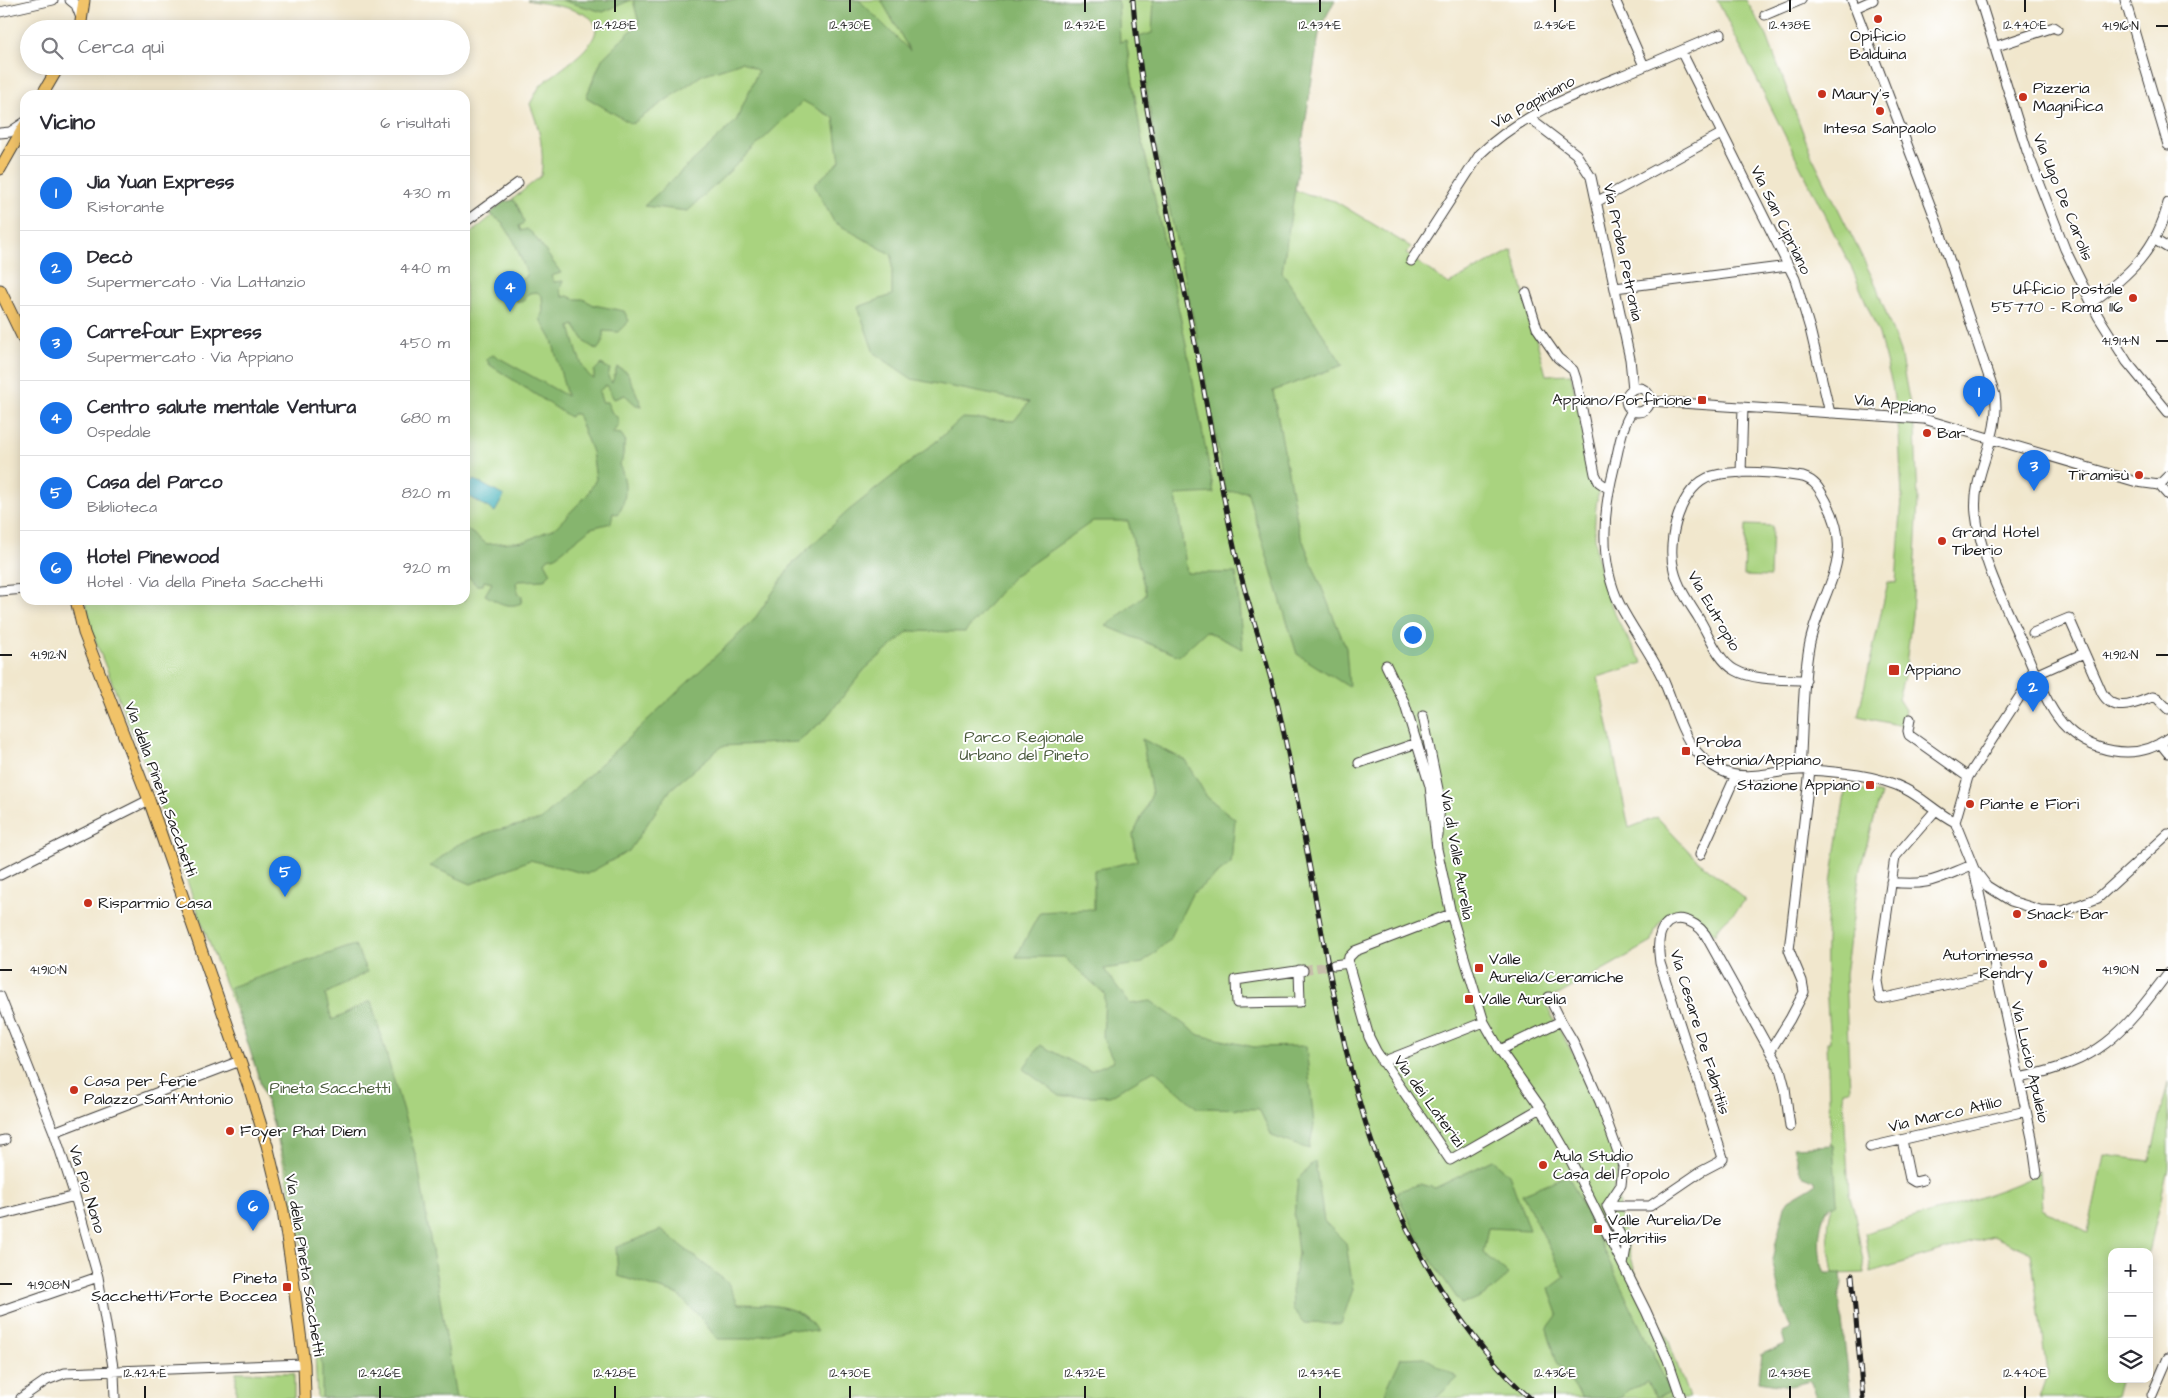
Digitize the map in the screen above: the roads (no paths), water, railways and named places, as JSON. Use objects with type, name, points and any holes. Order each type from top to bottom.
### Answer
[{"type":"main road","points":[[82,20],[84,0]]},
{"type":"main road","points":[[45,90],[54,75]]},
{"type":"main road","points":[[0,168],[20,132]]},
{"type":"main road","points":[[0,290],[20,332]]},
{"type":"main road","name":"Via della Pineta Sacchetti","points":[[77,605],[84,633],[149,800],[268,1145],[283,1211],[304,1364],[305,1398]]},
{"type":"street","points":[[0,12],[53,0]]},
{"type":"street","points":[[70,0],[76,5],[80,20]]},
{"type":"street","points":[[1616,0],[1644,66]]},
{"type":"street","points":[[1765,15],[1801,0]]},
{"type":"street","points":[[1874,0],[1853,4],[1934,214],[1995,395],[1996,416],[1992,440],[1978,484],[1975,512],[1985,556],[2036,674],[2059,719],[2087,742],[2102,749],[2125,752],[2141,750],[2164,740],[2168,753]]},
{"type":"street","name":"Via Ugo De Carolis","points":[[1980,0],[2044,198],[2091,303],[2126,362],[2168,412]]},
{"type":"street","points":[[2125,0],[2168,145]]},
{"type":"street","points":[[1994,47],[2054,27],[2057,29]]},
{"type":"street","name":"Via Papiniano","points":[[1410,261],[1480,154],[1494,140],[1573,94],[1721,34]]},
{"type":"street","name":"Via San Cipriano","points":[[1681,51],[1788,266],[1806,314],[1830,413]]},
{"type":"street","name":"Via Proba Petronia","points":[[1529,118],[1584,163],[1592,177],[1630,359],[1633,390]]},
{"type":"street","points":[[0,133],[10,132],[20,126]]},
{"type":"street","points":[[1598,201],[1721,134]]},
{"type":"street","points":[[470,218],[518,183]]},
{"type":"street","points":[[2091,303],[2130,274],[2155,240],[2168,204]]},
{"type":"street","points":[[2155,240],[2168,248]]},
{"type":"street","points":[[1615,288],[1788,266]]},
{"type":"street","points":[[1526,294],[1537,328],[1558,358],[1573,370],[1595,474],[1600,482],[1609,489]]},
{"type":"street","points":[[1633,390],[1644,390],[1649,396],[1650,401],[1642,411],[1632,411],[1626,402],[1628,394],[1633,390]]},
{"type":"street","name":"Via Appiano","points":[[1650,401],[1924,419],[2137,482],[2159,485]]},
{"type":"street","points":[[1741,473],[1743,407]]},
{"type":"street","points":[[1632,411],[1624,425],[1609,489],[1605,518],[1610,574],[1618,599],[1658,668],[1688,743],[1698,755],[1712,766],[1736,775],[1810,770],[1861,777],[1901,787],[1935,811],[1956,822]]},
{"type":"street","name":"Via Eutropio","points":[[1800,770],[1806,680],[1811,641],[1838,560],[1840,542],[1835,524],[1820,490],[1809,479],[1797,476],[1741,473],[1713,476],[1695,484],[1688,492],[1682,504],[1672,548],[1674,572],[1700,621],[1731,668],[1748,675],[1806,680]]},
{"type":"street","points":[[2168,476],[2159,485],[2168,495]]},
{"type":"street","points":[[0,591],[20,589]]},
{"type":"street","points":[[2033,633],[2069,618],[2102,693],[2112,704],[2123,707],[2152,697],[2157,698],[2168,709]]},
{"type":"street","points":[[2084,653],[2036,674],[2027,684],[1968,777],[1956,822],[1973,867],[1987,886],[2011,901],[2040,910],[2063,911],[2098,898],[2168,834]]},
{"type":"street","name":"Via di Valle Aurelia","points":[[1386,665],[1404,702],[1430,786],[1437,849],[1451,914],[1484,1022],[1500,1050],[1541,1108],[1568,1156],[1662,1344],[1681,1398]]},
{"type":"street","points":[[1423,716],[1440,799],[1437,849]]},
{"type":"street","points":[[1910,719],[1909,735],[1968,777]]},
{"type":"street","points":[[1359,763],[1417,743]]},
{"type":"street","points":[[1770,1051],[1804,992],[1802,981],[1789,950],[1810,770]]},
{"type":"street","points":[[1700,855],[1736,775]]},
{"type":"street","points":[[0,875],[149,800]]},
{"type":"street","points":[[1935,811],[1895,857],[1877,981],[1880,999],[1995,974]]},
{"type":"street","points":[[1891,882],[1926,883],[1973,867]]},
{"type":"street","name":"Via Lucio Apuleio","points":[[1973,867],[2026,1111],[2037,1174]]},
{"type":"street","points":[[1334,965],[1348,963],[1348,957],[1355,952],[1451,914]]},
{"type":"street","name":"Via Cesare De Fabritiis","points":[[1607,1206],[1650,1206],[1723,1158],[1660,963],[1659,939],[1666,924],[1684,919],[1696,924],[1702,930],[1782,1076],[1790,1127]]},
{"type":"street","name":"Via dei Laterizi","points":[[1348,963],[1369,1037],[1382,1062],[1450,1160],[1541,1108]]},
{"type":"street","points":[[1301,970],[1300,1002],[1237,1003],[1236,980],[1301,970]]},
{"type":"street","points":[[2019,1078],[2045,1072],[2089,1055],[2105,1045],[2141,1010],[2168,973]]},
{"type":"street","name":"Via Pio Nono","points":[[0,996],[54,1132],[75,1196],[98,1277],[114,1373],[115,1398]]},
{"type":"street","points":[[1549,997],[1600,1102],[1623,1166],[1621,1184],[1607,1206]]},
{"type":"street","points":[[1500,1050],[1561,1021]]},
{"type":"street","points":[[1382,1062],[1484,1022]]},
{"type":"street","points":[[54,1132],[240,1061]]},
{"type":"street","name":"Via Marco Atilio","points":[[1870,1147],[2026,1111]]},
{"type":"street","points":[[1902,1140],[1910,1179],[1915,1182],[1923,1180]]},
{"type":"street","points":[[0,1215],[75,1196]]},
{"type":"street","name":"Via di Valle Aurelia","points":[[1607,1206],[1626,1248],[1623,1265]]},
{"type":"street","points":[[0,1311],[98,1277]]},
{"type":"street","points":[[2152,1396],[2168,1358]]},
{"type":"street","points":[[21,1398],[58,1374],[304,1364]]},
{"type":"water","points":[[473,479],[504,496],[495,512],[470,497],[470,485]]},
{"type":"tunnel","points":[[1303,970],[1334,965]]},
{"type":"railway","points":[[1133,0],[1136,36],[1147,107],[1190,316],[1228,518],[1245,592],[1270,674],[1280,715],[1335,999],[1357,1093],[1370,1138],[1386,1182],[1405,1225],[1428,1269],[1481,1346],[1509,1378],[1530,1398]]},
{"type":"railway","points":[[1852,1275],[1863,1398]]},
{"type":"place","name":"Opificio Balduina","points":[[1878,19]]},
{"type":"place","name":"Maury's","points":[[1822,94]]},
{"type":"place","name":"Pizzeria Magnifica","points":[[2023,97]]},
{"type":"place","name":"Intesa Sanpaolo","points":[[1880,111]]},
{"type":"place","name":"Ufficio postale 55770 – Roma 116","points":[[2133,298]]},
{"type":"place","name":"Centro salute mentale Ventura","points":[[510,312]]},
{"type":"place","name":"Appiano/Porfirione","points":[[1702,400]]},
{"type":"place","name":"Jia Yuan Express","points":[[1979,417]]},
{"type":"place","name":"Bar","points":[[1927,433]]},
{"type":"place","name":"Tiramisù","points":[[2139,475]]},
{"type":"place","name":"Carrefour Express","points":[[2034,491]]},
{"type":"place","name":"Grand Hotel Tiberio","points":[[1942,541]]},
{"type":"place","name":"Appiano","points":[[1894,670]]},
{"type":"place","name":"Decò","points":[[2033,712]]},
{"type":"place","name":"Proba Petronia/Appiano","points":[[1686,751]]},
{"type":"place","name":"Stazione Appiano","points":[[1870,785]]},
{"type":"place","name":"Piante e Fiori","points":[[1970,804]]},
{"type":"place","name":"Casa del Parco","points":[[285,897]]},
{"type":"place","name":"Risparmio Casa","points":[[88,903]]},
{"type":"place","name":"Snack Bar","points":[[2017,914]]},
{"type":"place","name":"Autorimessa Rendry","points":[[2043,964]]},
{"type":"place","name":"Valle Aurelia/Ceramiche","points":[[1479,968]]},
{"type":"place","name":"Valle Aurelia","points":[[1469,999]]},
{"type":"place","name":"Casa per ferie Palazzo Sant'Antonio","points":[[74,1090]]},
{"type":"place","name":"Foyer Phat Diem","points":[[230,1131]]},
{"type":"place","name":"Aula Studio Casa del Popolo","points":[[1543,1165]]},
{"type":"place","name":"Valle Aurelia/De Fabritiis","points":[[1598,1229]]},
{"type":"place","name":"Hotel Pinewood","points":[[253,1231]]},
{"type":"place","name":"Pineta Sacchetti/Forte Boccea","points":[[287,1287]]},
{"type":"park label","name":"Parco Regionale Urbano del Pineto","points":[[1024,746]]},
{"type":"park label","name":"Pineta Sacchetti","points":[[330,1088]]}]
